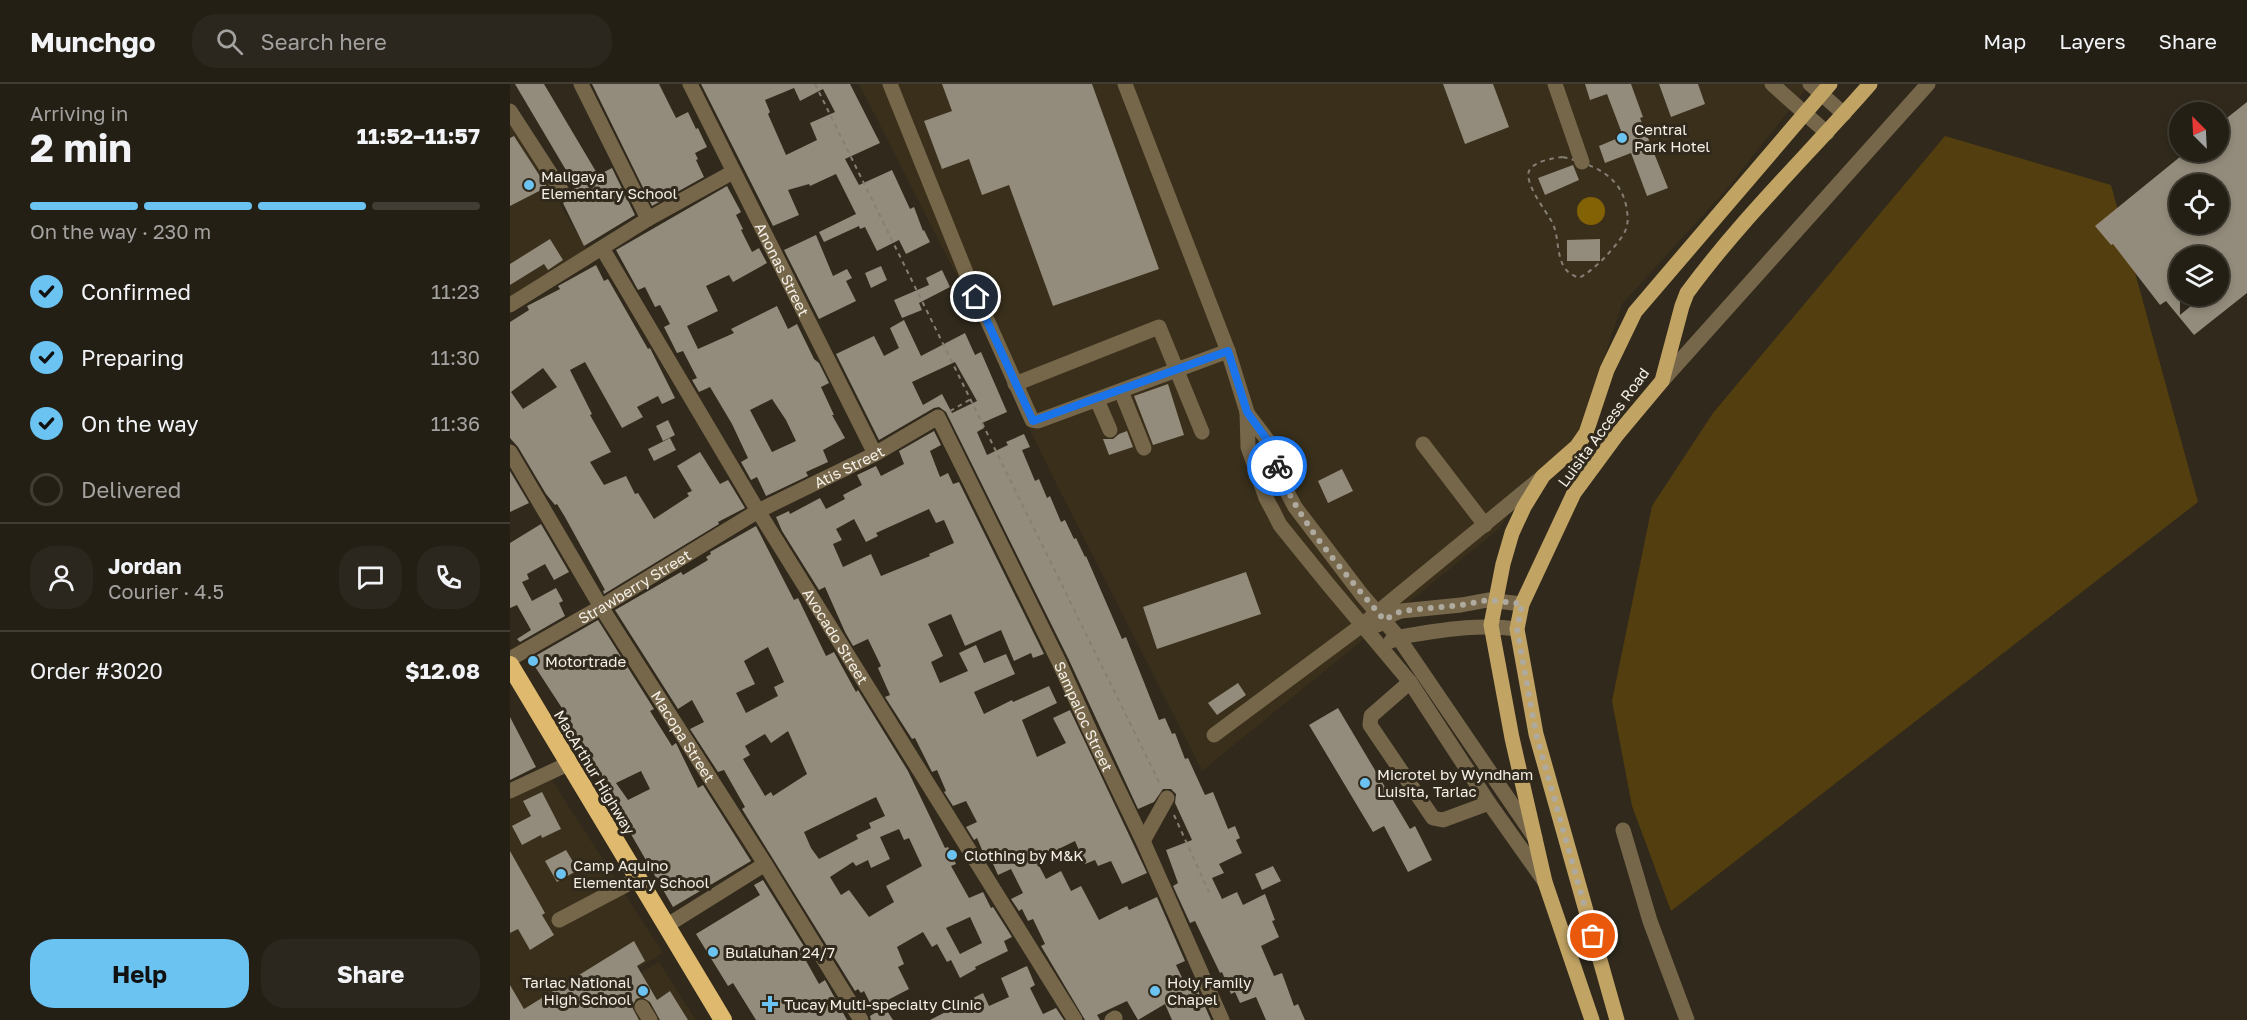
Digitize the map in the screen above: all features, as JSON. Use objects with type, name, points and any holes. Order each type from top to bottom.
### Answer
[{"type":"highway","name":"MacArthur Highway","points":[[510,665],[723,1020]]},
{"type":"main road","name":"Luisita Access Road","points":[[1617,1020],[1536,734],[1517,629],[1522,604],[1575,493],[1616,436],[1662,381],[1687,293],[1762,202],[1870,84]]},
{"type":"main road","name":"Luisita Access Road","points":[[1593,1020],[1545,882],[1512,738],[1491,625],[1495,599],[1512,533],[1524,507],[1543,476],[1577,446],[1586,433],[1616,347],[1635,312],[1804,114],[1821,87]]},
{"type":"street","points":[[581,84],[648,219]]},
{"type":"street","name":"Anonas Street","points":[[690,84],[875,454]]},
{"type":"street","points":[[890,84],[967,275],[1033,421],[1228,351]]},
{"type":"street","points":[[1125,84],[1228,351],[1247,412],[1248,447],[1266,498],[1281,525],[1410,682],[1489,803],[1545,882]]},
{"type":"street","points":[[1555,84],[1582,162]]},
{"type":"street","points":[[1772,84],[1827,133]]},
{"type":"street","points":[[1662,381],[1928,84]]},
{"type":"street","points":[[1821,87],[1844,114]]},
{"type":"street","points":[[510,111],[563,193]]},
{"type":"street","points":[[510,305],[648,219],[733,172]]},
{"type":"street","name":"Avocado Street","points":[[602,248],[758,511],[1075,1020]]},
{"type":"street","points":[[1015,384],[1157,327],[1162,329],[1202,432]]},
{"type":"street","points":[[1120,391],[1144,448]]},
{"type":"street","points":[[1097,399],[1110,430]]},
{"type":"street","points":[[1247,412],[1268,441],[1295,507],[1398,637],[1535,838]]},
{"type":"street","name":"Atis Street","points":[[758,511],[875,454],[938,417]]},
{"type":"street","name":"Sampaloc Street","points":[[938,417],[1059,662],[1143,841],[1222,1020]]},
{"type":"street","points":[[1423,444],[1485,525]]},
{"type":"street","name":"Macopa Street","points":[[510,452],[601,607],[765,864],[861,1020]]},
{"type":"street","points":[[1214,735],[1365,629],[1543,476]]},
{"type":"street","name":"Strawberry Street","points":[[510,659],[601,607],[758,511]]},
{"type":"street","points":[[1380,616],[1401,611],[1495,599],[1522,604]]},
{"type":"street","points":[[1381,648],[1398,637],[1449,629],[1491,625],[1517,629]]},
{"type":"street","points":[[1410,682],[1371,716],[1370,725],[1433,819],[1443,820],[1489,803]]},
{"type":"street","points":[[510,791],[570,763]]},
{"type":"street","points":[[1143,841],[1167,798]]},
{"type":"street","points":[[1623,830],[1650,921],[1687,1020]]},
{"type":"street","points":[[666,926],[765,864]]},
{"type":"street","points":[[559,920],[638,879]]},
{"type":"path","points":[[815,84],[1167,798],[1209,892]]},
{"type":"path","points":[[1563,157],[1582,162],[1607,175],[1621,189],[1629,222],[1625,233],[1593,270],[1579,278],[1571,275],[1564,266],[1557,249],[1553,224],[1540,204],[1529,178],[1529,171],[1551,158],[1563,157]]},
{"type":"path","points":[[938,417],[971,399]]},
{"type":"shaded area","points":[[859,84],[1810,84],[1726,190],[1622,304],[1579,434],[1528,484],[1499,529],[1202,771],[1056,483],[1009,387],[991,343]]},
{"type":"shaded area","name":"Maligaya Elementary School","points":[[510,119],[588,252],[510,302]]},
{"type":"shaded area","points":[[1945,136],[2111,185],[2198,502],[1671,911],[1632,806],[1612,701],[1652,506],[1713,413]]},
{"type":"shaded area","points":[[1591,197],[1601,201],[1605,211],[1601,221],[1591,225],[1581,221],[1577,211],[1581,201]]},
{"type":"shaded area","name":"Camp Aquino Elementary School","points":[[550,777],[663,953],[550,1020],[510,1020],[510,796]]},
{"type":"shaded area","name":"Tarlac National High School","points":[[659,962],[696,1020],[556,1020]]},
{"type":"building","points":[[515,84],[544,84],[598,175],[612,168],[635,215],[584,246],[563,203],[571,198],[572,189],[576,187]]},
{"type":"building","points":[[592,84],[659,84],[676,118],[688,112],[696,129],[698,128],[707,147],[695,153],[704,177],[652,206]]},
{"type":"building","points":[[701,84],[850,84],[880,143],[845,159],[859,185],[892,170],[910,209],[914,207],[930,242],[906,254],[899,240],[877,251],[865,227],[860,229],[859,226],[824,242],[819,232],[856,214],[836,174],[810,186],[809,184],[788,190],[799,215],[773,226]],"holes":[[[794,88],[800,101],[823,89],[835,112],[810,123],[817,140],[786,155],[768,114],[770,112],[765,100]]]},
{"type":"building","points":[[942,84],[1092,84],[1159,269],[1053,306],[1009,185],[982,195],[969,159],[942,169],[924,121],[952,111]]},
{"type":"building","points":[[1443,84],[1493,84],[1509,127],[1465,144]]},
{"type":"building","points":[[1585,84],[1631,84],[1643,117],[1640,118],[1668,188],[1647,196],[1631,153],[1605,163],[1599,146],[1623,136],[1607,94],[1590,100]]},
{"type":"building","points":[[1659,84],[1698,84],[1705,104],[1671,117]]},
{"type":"building","points":[[2247,102],[2247,293],[2194,335],[2170,306],[2180,306],[2180,315],[2191,306],[2229,306],[2229,246],[2169,246],[2169,305],[2166,301],[2160,305],[2113,244],[2111,245],[2095,226],[2174,162],[2229,162],[2229,116]]},
{"type":"building","points":[[514,136],[547,187],[510,206],[510,138]]},
{"type":"building","points":[[1573,165],[1579,180],[1545,195],[1538,178]]},
{"type":"building","points":[[727,186],[741,212],[736,215],[752,252],[759,248],[767,263],[733,282],[729,275],[706,286],[718,311],[687,326],[698,349],[734,333],[731,329],[777,306],[788,329],[797,324],[829,383],[821,387],[834,415],[832,415],[845,438],[823,450],[828,462],[806,472],[808,476],[766,496],[757,477],[751,480],[741,462],[748,458],[732,424],[710,387],[699,392],[692,380],[697,378],[683,351],[677,353],[664,327],[670,324],[660,305],[655,307],[645,287],[638,290],[616,250]],"holes":[[[772,399],[796,441],[772,452],[750,410]]]},
{"type":"building","points":[[816,235],[833,276],[847,269],[852,278],[846,281],[856,301],[819,319],[784,250]]},
{"type":"building","points":[[550,239],[563,260],[548,270],[544,264],[510,285],[510,264]]},
{"type":"building","points":[[1600,239],[1600,261],[1567,261],[1567,240]]},
{"type":"building","points":[[596,265],[604,281],[608,279],[648,349],[650,348],[675,398],[662,404],[658,396],[637,407],[643,417],[622,428],[585,362],[570,370],[592,414],[590,415],[611,452],[590,462],[604,485],[626,476],[635,494],[638,493],[654,519],[689,496],[687,493],[692,491],[677,466],[700,452],[720,484],[728,480],[745,508],[718,522],[719,524],[604,594],[605,590],[565,517],[557,504],[555,505],[546,494],[518,447],[510,438],[510,322],[529,310],[527,306],[560,289],[558,286]],"holes":[[[543,368],[557,387],[523,409],[511,392]]]},
{"type":"building","points":[[881,266],[887,280],[871,288],[865,273]]},
{"type":"building","points":[[942,270],[950,287],[919,303],[922,310],[902,318],[894,300],[929,285],[926,278]]},
{"type":"building","points":[[904,320],[921,356],[965,333],[975,355],[981,352],[1007,412],[982,423],[984,428],[977,432],[987,455],[1008,445],[1006,442],[1024,434],[1030,447],[1022,450],[1035,481],[1039,479],[1047,498],[1050,496],[1061,522],[1065,520],[1086,556],[1122,639],[1126,637],[1159,720],[1165,718],[1172,734],[1175,733],[1185,759],[1188,758],[1205,795],[1213,792],[1228,829],[1235,826],[1240,838],[1236,840],[1242,853],[1219,864],[1224,873],[1212,878],[1222,899],[1237,892],[1243,905],[1265,894],[1279,937],[1261,946],[1274,976],[1282,973],[1294,1006],[1298,1004],[1305,1020],[1266,1020],[1256,997],[1240,1003],[1235,992],[1231,994],[1195,921],[1190,923],[1173,886],[1178,883],[1166,850],[1192,840],[1175,803],[1176,794],[1171,789],[1163,789],[1154,802],[1138,809],[1068,658],[946,412],[939,407],[934,408],[879,440],[836,354],[874,336],[884,356],[899,348],[890,328]],"holes":[[[955,362],[977,401],[952,413],[942,394],[923,405],[912,382]]]},
{"type":"building","points":[[1168,384],[1184,435],[1153,445],[1134,396]]},
{"type":"building","points":[[668,420],[675,435],[663,441],[656,426]]},
{"type":"building","points":[[934,431],[941,445],[930,451],[940,477],[948,473],[953,484],[959,482],[1044,654],[1033,658],[1031,653],[1014,661],[1001,630],[965,646],[951,614],[928,624],[943,656],[931,662],[940,683],[968,671],[959,653],[976,645],[984,663],[1006,654],[1015,674],[974,692],[984,714],[1049,686],[1057,703],[1022,720],[1037,757],[1066,743],[1053,718],[1070,710],[1147,873],[1122,884],[1111,861],[1098,866],[1095,860],[1085,864],[1075,841],[1036,860],[1046,879],[1061,871],[1071,891],[1081,886],[1099,920],[1127,906],[1129,910],[1157,897],[1185,961],[1176,965],[1188,990],[1196,986],[1211,1020],[1172,1020],[1165,1004],[1138,1020],[1127,1001],[1097,1015],[1100,1020],[1085,1020],[1041,946],[1045,944],[1033,919],[1028,921],[1022,909],[1019,911],[1011,899],[1023,893],[1011,869],[998,875],[990,857],[986,859],[977,838],[974,840],[966,827],[977,822],[966,801],[953,806],[944,792],[946,791],[937,770],[932,772],[915,738],[912,739],[885,697],[890,695],[878,668],[881,666],[868,639],[853,646],[825,587],[819,590],[782,531],[776,517],[789,511],[790,514],[820,498],[826,509],[845,499],[843,495],[862,485],[857,475],[876,466],[881,476],[904,464],[899,451]],"holes":[[[929,509],[936,523],[944,520],[954,543],[929,554],[930,556],[881,576],[871,554],[843,567],[833,544],[842,540],[836,529],[854,519],[866,542],[878,536],[876,533]]]},
{"type":"building","points":[[1127,431],[1133,447],[1109,455],[1103,439],[1113,439]]},
{"type":"building","points":[[670,438],[676,450],[654,461],[648,449]]},
{"type":"building","points":[[1342,469],[1353,491],[1328,503],[1318,481]]},
{"type":"building","points":[[510,471],[529,503],[510,512]]},
{"type":"building","points":[[541,524],[569,572],[554,580],[545,564],[527,574],[529,579],[522,582],[532,601],[556,588],[563,601],[559,603],[565,616],[520,642],[517,639],[531,630],[517,605],[510,608],[510,543]]},
{"type":"building","points":[[756,526],[794,600],[798,598],[826,656],[834,652],[856,692],[858,690],[908,771],[945,848],[948,847],[956,864],[951,866],[969,898],[983,892],[991,908],[993,907],[1012,937],[1004,941],[1008,951],[975,967],[976,969],[960,978],[951,960],[947,962],[937,944],[932,947],[923,932],[897,947],[904,964],[898,967],[909,989],[882,1003],[893,1020],[871,1020],[870,1016],[875,1013],[864,991],[861,993],[858,989],[855,991],[742,809],[745,807],[724,770],[718,772],[690,729],[704,722],[692,700],[678,709],[615,610],[681,572],[683,575],[708,560],[706,557],[711,554],[710,552]],"holes":[[[768,647],[784,682],[774,687],[778,696],[746,713],[736,693],[755,684],[744,661]],[[788,731],[807,774],[773,796],[771,792],[765,796],[743,759],[750,755],[745,746],[765,734],[771,743]],[[876,797],[885,816],[869,823],[871,828],[856,835],[858,839],[819,859],[804,832]],[[899,829],[904,840],[909,838],[922,866],[886,886],[894,902],[869,917],[849,890],[841,895],[830,877],[853,862],[856,866],[868,860],[871,868],[890,859],[880,837]],[[970,917],[982,943],[960,954],[946,928]]]},
{"type":"building","points":[[1246,572],[1261,614],[1157,649],[1143,607]]},
{"type":"building","points":[[598,620],[654,709],[650,711],[672,746],[676,743],[698,788],[703,785],[751,861],[673,907],[628,829],[633,826],[620,806],[619,808],[606,784],[607,781],[603,784],[570,727],[573,725],[530,659]],"holes":[[[641,771],[650,789],[628,800],[616,783]]]},
{"type":"building","points":[[1238,683],[1246,695],[1217,715],[1208,703]]},
{"type":"building","points":[[1338,708],[1410,829],[1415,826],[1432,860],[1408,872],[1384,826],[1373,832],[1309,725]]},
{"type":"building","points":[[510,717],[536,767],[510,780]]},
{"type":"building","points":[[542,792],[561,829],[542,838],[541,835],[522,845],[512,826],[531,816],[523,801]]},
{"type":"building","points":[[566,850],[578,870],[557,882],[545,861]]},
{"type":"building","points":[[510,851],[545,913],[542,915],[554,935],[530,950],[518,929],[510,933]]},
{"type":"building","points":[[1273,866],[1281,881],[1262,890],[1255,874]]},
{"type":"building","points":[[763,880],[810,956],[805,959],[819,984],[825,980],[847,1020],[756,1020],[733,983],[728,986],[696,934],[760,895],[754,885]]},
{"type":"building","points":[[634,941],[645,961],[637,966],[657,1000],[670,991],[688,1020],[660,1020],[650,1002],[642,997],[636,999],[632,1007],[639,1020],[510,1020],[510,985],[524,1009]]},
{"type":"building","points":[[1027,966],[1035,985],[1030,988],[1043,1014],[1056,1008],[1064,1020],[930,1020],[983,993],[989,1006],[1009,997],[1001,978]]},
{"type":"way so far","points":[[1277,466],[1295,507],[1362,595],[1384,620],[1401,611],[1495,599],[1522,604],[1517,629],[1536,734],[1593,936]]},
{"type":"place","name":"Central Park Hotel","points":[[1622,138]]},
{"type":"place","name":"Maligaya Elementary School","points":[[529,185]]},
{"type":"place","name":"Motortrade","points":[[533,661]]},
{"type":"place","name":"Microtel by Wyndham Luisita, Tarlac","points":[[1365,783]]},
{"type":"place","name":"Clothing by M&K","points":[[952,855]]},
{"type":"place","name":"Camp Aquino Elementary School","points":[[561,874]]},
{"type":"place","name":"Bulaluhan 24/7","points":[[713,952]]},
{"type":"place","name":"Tarlac National High School","points":[[643,991]]},
{"type":"place","name":"Holy Family Chapel","points":[[1155,991]]},
{"type":"place","name":"Tucay Multi-specialty Clinic","points":[[770,1004]]},
{"type":"route","points":[[976,297],[1033,421],[1228,351],[1247,412],[1268,441],[1277,466]]}]
